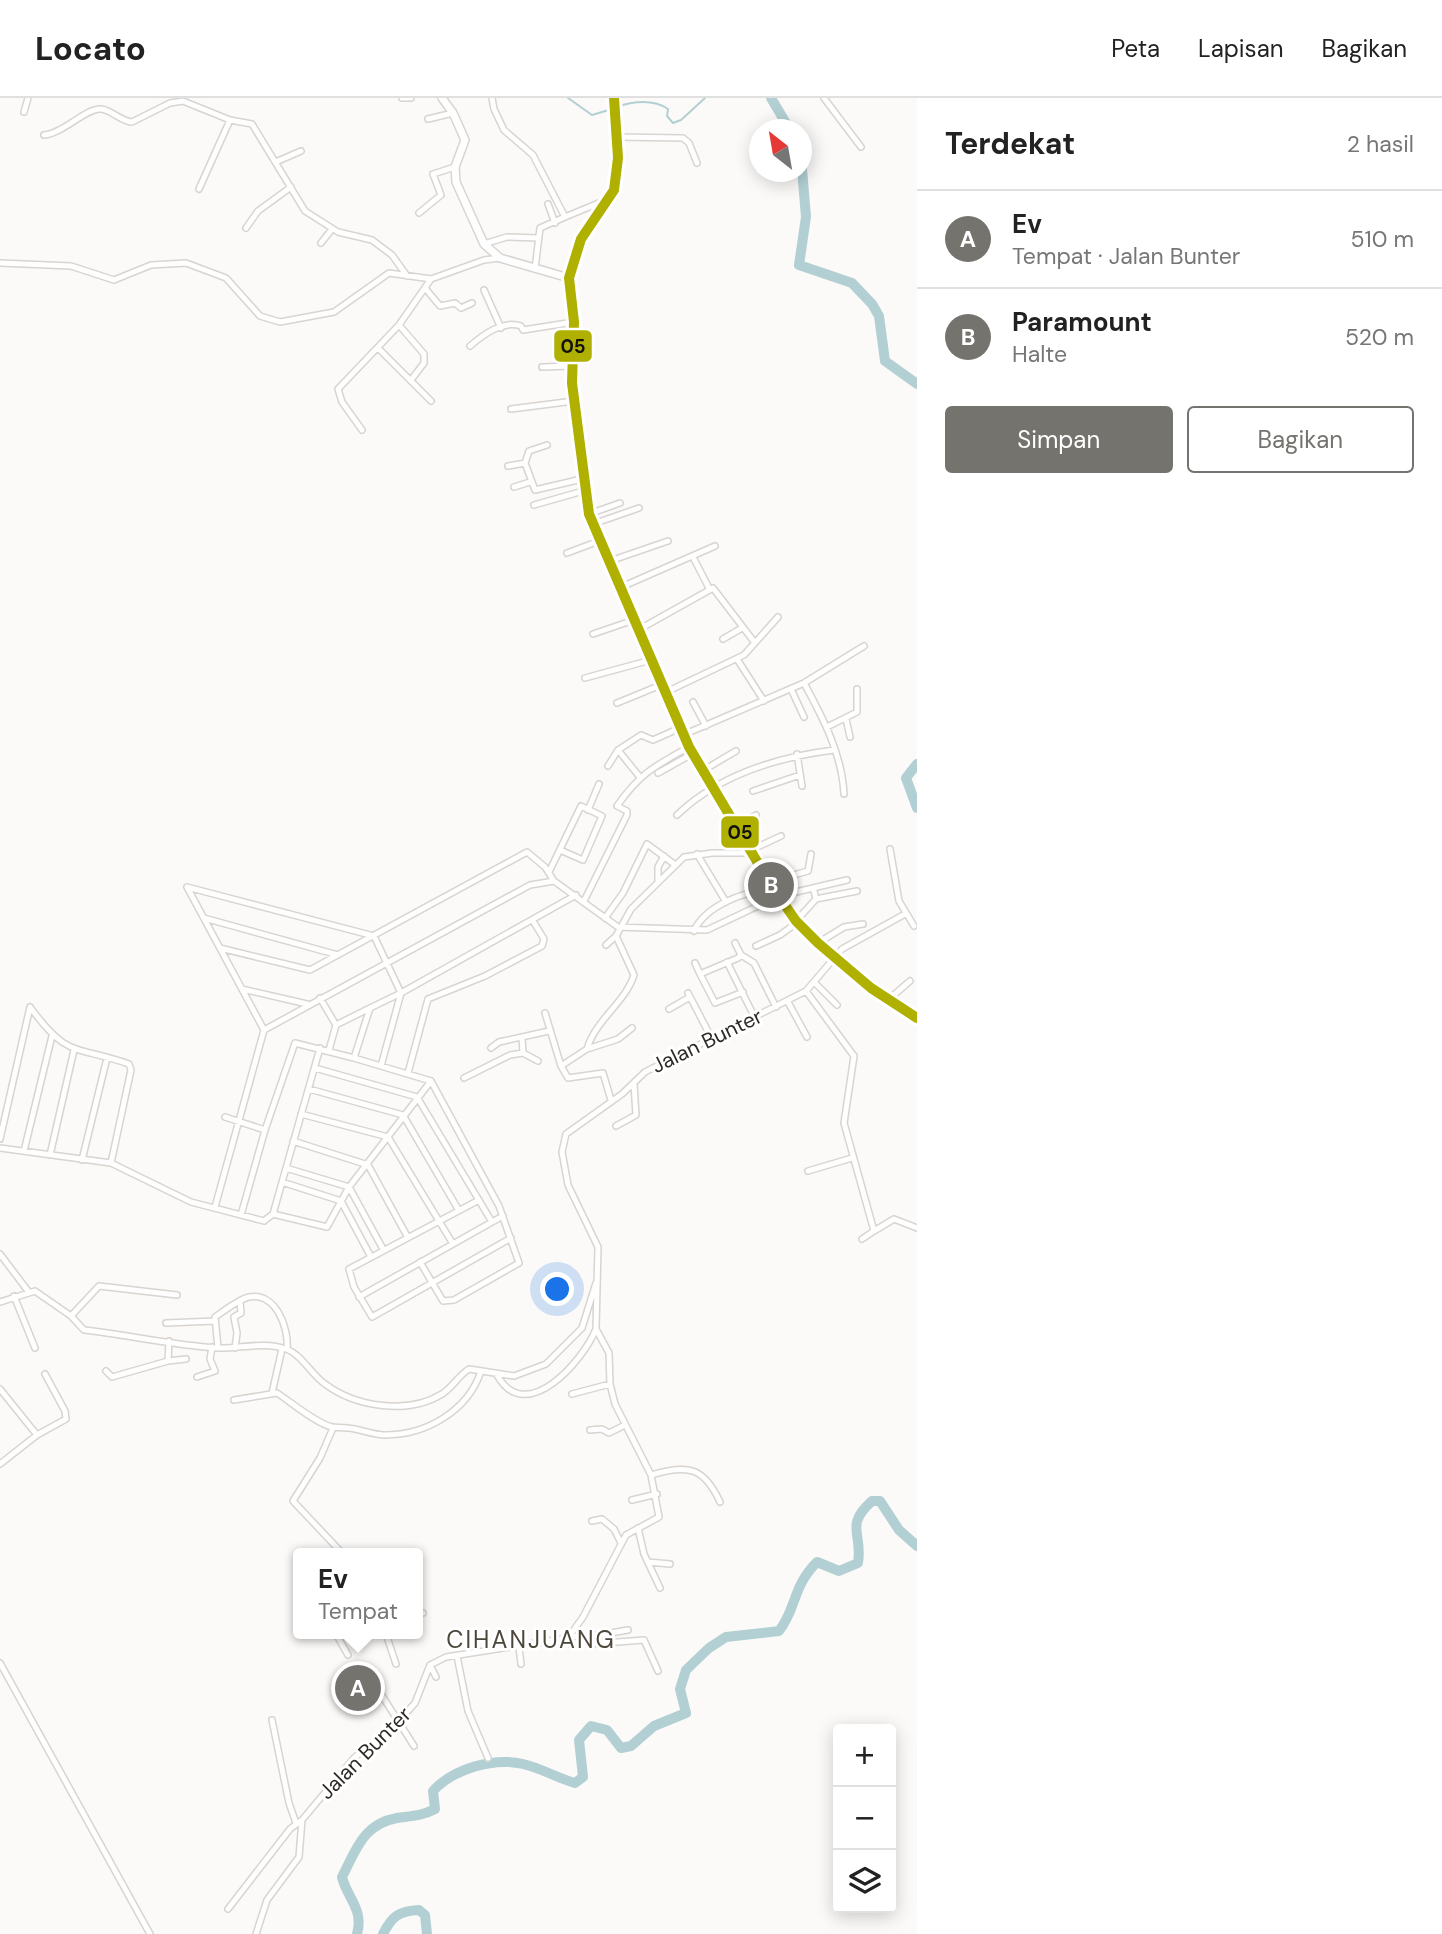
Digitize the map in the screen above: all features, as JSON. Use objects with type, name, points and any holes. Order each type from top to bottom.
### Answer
[{"type":"main road","points":[[442,98],[453,113],[465,140],[464,150],[456,164],[456,182],[484,244],[500,258],[569,278]]},
{"type":"main road","points":[[614,102],[617,136],[616,180],[609,198],[581,239],[569,278],[574,322],[574,401],[583,491],[589,514],[681,732],[771,885],[797,922],[818,943],[888,1000],[917,1018]]},
{"type":"street","points":[[24,113],[28,98]]},
{"type":"street","points":[[402,98],[411,98]]},
{"type":"street","points":[[492,98],[504,130],[533,155],[565,217]]},
{"type":"street","points":[[824,98],[861,147]]},
{"type":"street","points":[[44,135],[61,132],[95,109],[103,109],[132,122],[178,101],[197,104],[230,120],[255,125],[305,211],[332,229],[372,240],[392,256],[407,276]]},
{"type":"street","points":[[428,119],[453,113]]},
{"type":"street","points":[[198,189],[230,120]]},
{"type":"street","points":[[617,136],[683,138],[689,143],[697,163]]},
{"type":"street","points":[[278,161],[300,151]]},
{"type":"street","points":[[419,212],[441,195],[433,174],[456,164]]},
{"type":"street","points":[[246,228],[258,211],[291,187]]},
{"type":"street","points":[[535,270],[540,228],[609,198]]},
{"type":"street","points":[[548,204],[555,223]]},
{"type":"street","points":[[321,243],[332,229]]},
{"type":"street","points":[[484,244],[507,237],[539,238]]},
{"type":"street","points":[[0,263],[71,266],[114,280],[151,265],[186,263],[226,278],[260,316],[272,322],[328,314],[387,273],[431,279],[484,260],[500,258]]},
{"type":"street","points":[[362,430],[342,402],[338,389],[398,325],[431,279]]},
{"type":"street","points":[[425,288],[440,306],[453,303],[461,307],[472,303]]},
{"type":"street","points":[[484,290],[501,328]]},
{"type":"street","points":[[470,346],[481,336],[514,324],[521,326],[523,330],[574,322]]},
{"type":"street","points":[[398,325],[424,354],[424,363],[411,380]]},
{"type":"street","points":[[378,348],[432,401]]},
{"type":"street","points":[[542,367],[572,366]]},
{"type":"street","points":[[511,409],[574,401]]},
{"type":"street","points":[[547,446],[529,451],[525,463],[535,490],[582,479]]},
{"type":"street","points":[[508,466],[525,463]]},
{"type":"street","points":[[514,487],[530,482]]},
{"type":"street","points":[[534,505],[583,491]]},
{"type":"street","points":[[589,514],[620,503]]},
{"type":"street","points":[[593,524],[639,508]]},
{"type":"street","points":[[567,553],[599,541]]},
{"type":"street","points":[[607,562],[668,541]]},
{"type":"street","points":[[619,588],[715,546]]},
{"type":"street","points":[[693,557],[709,590]]},
{"type":"street","points":[[638,630],[713,588],[754,643]]},
{"type":"street","points":[[617,703],[662,689],[737,659],[778,617]]},
{"type":"street","points":[[593,634],[634,620]]},
{"type":"street","points":[[723,639],[741,628]]},
{"type":"street","points":[[608,766],[618,750],[641,735],[653,740],[706,726],[804,683],[864,646]]},
{"type":"street","points":[[737,659],[764,701]]},
{"type":"street","points":[[585,678],[651,660]]},
{"type":"street","points":[[804,683],[827,727],[841,771],[844,794]]},
{"type":"street","points":[[791,689],[804,717]]},
{"type":"street","points":[[827,727],[846,719],[858,709],[857,689]]},
{"type":"street","points":[[692,702],[706,726]]},
{"type":"street","points":[[846,719],[850,737]]},
{"type":"street","points":[[618,750],[639,776]]},
{"type":"street","points":[[658,773],[690,750]]},
{"type":"street","points":[[584,901],[627,816],[626,811],[617,806],[639,776],[690,750]]},
{"type":"street","points":[[677,815],[713,789],[770,761],[797,754],[834,750]]},
{"type":"street","points":[[702,771],[736,751]]},
{"type":"street","points":[[797,754],[802,786]]},
{"type":"street","points":[[753,791],[800,775]]},
{"type":"street","points":[[588,810],[599,784]]},
{"type":"street","points":[[548,872],[580,806],[603,816],[583,860],[560,849]]},
{"type":"street","points":[[736,826],[756,815]]},
{"type":"street","points":[[607,945],[631,909],[674,864],[687,855],[752,852],[781,836]]},
{"type":"street","points":[[605,918],[623,893],[647,845],[674,864]]},
{"type":"street","points":[[890,849],[894,881],[905,914],[914,926]]},
{"type":"street","points":[[220,948],[306,970],[527,852],[533,854],[554,881],[618,927],[707,930],[779,897],[847,880]]},
{"type":"street","points":[[697,854],[726,902]]},
{"type":"street","points":[[694,931],[699,922],[726,902],[808,871],[811,854]]},
{"type":"street","points":[[658,881],[658,867],[664,856]]},
{"type":"street","points":[[215,1207],[264,1030],[530,885],[554,881]]},
{"type":"street","points":[[264,1030],[187,887],[374,936],[401,993],[381,1066]]},
{"type":"street","points":[[814,891],[816,899]]},
{"type":"street","points":[[756,946],[797,922],[816,899],[857,891]]},
{"type":"street","points":[[336,1025],[401,993],[576,895]]},
{"type":"street","name":"Jalan Bunter","points":[[657,1494],[651,1475],[625,1425],[610,1384],[609,1353],[596,1329],[598,1247],[568,1185],[562,1145],[573,1127],[634,1084],[645,1072],[788,1002],[815,983],[835,957],[856,940],[905,914]]},
{"type":"street","points":[[204,918],[338,955]]},
{"type":"street","points":[[408,1073],[428,999],[485,976],[542,946],[544,939],[533,921]]},
{"type":"street","points":[[818,943],[844,927],[863,924]]},
{"type":"street","points":[[587,1049],[596,1027],[625,992],[634,975],[615,936]]},
{"type":"street","points":[[735,943],[741,955],[755,965],[776,1007]]},
{"type":"street","points":[[700,974],[741,955]]},
{"type":"street","points":[[727,962],[755,1018]]},
{"type":"street","points":[[695,963],[715,1003],[743,992]]},
{"type":"street","points":[[888,1000],[910,981]]},
{"type":"street","points":[[815,983],[836,1005]]},
{"type":"street","points":[[242,989],[308,1004]]},
{"type":"street","points":[[806,991],[854,1056],[844,1114],[852,1157],[874,1231]]},
{"type":"street","points":[[669,1009],[689,995],[712,1039]]},
{"type":"street","points":[[320,998],[336,1025],[329,1050]]},
{"type":"street","points":[[788,1002],[807,1037]]},
{"type":"street","points":[[0,1139],[30,1007],[52,1037],[74,1051],[132,1067],[111,1163]]},
{"type":"street","points":[[355,1058],[370,1009]]},
{"type":"street","points":[[545,1013],[561,1066],[570,1079],[605,1075],[611,1100]]},
{"type":"street","points":[[561,1066],[587,1049],[613,1041],[632,1028]]},
{"type":"street","points":[[491,1048],[499,1042],[549,1031]]},
{"type":"street","points":[[24,1151],[52,1037]]},
{"type":"street","points":[[522,1038],[523,1053]]},
{"type":"street","points":[[241,1215],[265,1130],[295,1043],[329,1050],[430,1081],[503,1216],[512,1238],[517,1266],[449,1301],[440,1300],[420,1262]]},
{"type":"street","points":[[0,1148],[111,1163],[191,1202],[264,1220],[273,1214],[320,1048]]},
{"type":"street","points":[[50,1155],[74,1051]]},
{"type":"street","points":[[464,1078],[510,1055],[523,1053],[538,1061]]},
{"type":"street","points":[[82,1160],[107,1058]]},
{"type":"street","points":[[315,1068],[418,1097],[492,1222]]},
{"type":"street","points":[[273,1214],[327,1227],[349,1187],[430,1081]]},
{"type":"street","points":[[616,1126],[635,1115],[634,1084]]},
{"type":"street","points":[[309,1088],[403,1115],[458,1209]]},
{"type":"street","points":[[301,1114],[388,1137],[453,1244]]},
{"type":"street","points":[[225,1117],[265,1130]]},
{"type":"street","points":[[293,1141],[368,1165],[407,1236]]},
{"type":"street","points":[[808,1171],[852,1157]]},
{"type":"street","points":[[286,1168],[349,1187],[383,1249]]},
{"type":"street","points":[[282,1182],[341,1201],[371,1257]]},
{"type":"street","points":[[478,1199],[349,1269],[359,1297],[372,1317],[512,1238]]},
{"type":"street","points":[[359,1297],[503,1216]]},
{"type":"street","points":[[862,1239],[894,1219],[917,1228]]},
{"type":"street","points":[[0,1254],[29,1291],[71,1316],[85,1330],[215,1348],[268,1346],[284,1349],[326,1385],[375,1404],[407,1405],[433,1398],[449,1388],[467,1369],[497,1376],[514,1376],[534,1371],[563,1350],[582,1328],[598,1277]]},
{"type":"street","points":[[0,1302],[29,1291],[35,1283]]},
{"type":"street","points":[[71,1316],[99,1286],[177,1295]]},
{"type":"street","points":[[15,1296],[35,1348]]},
{"type":"street","points":[[197,1377],[214,1371],[210,1359],[215,1348],[215,1321],[218,1315],[248,1297],[271,1303],[287,1334],[272,1393]]},
{"type":"street","points":[[234,1348],[237,1333],[234,1317],[241,1313],[240,1302]]},
{"type":"street","points":[[166,1323],[215,1321]]},
{"type":"street","points":[[497,1376],[502,1385],[512,1391],[523,1393],[541,1390],[568,1373],[586,1350],[596,1329]]},
{"type":"street","points":[[168,1361],[169,1341]]},
{"type":"street","points":[[106,1371],[112,1377],[126,1375],[168,1361],[186,1359]]},
{"type":"street","points":[[234,1400],[272,1393],[333,1428],[383,1435],[427,1427],[450,1414],[471,1395],[481,1371]]},
{"type":"street","points":[[0,1464],[37,1435],[66,1418],[45,1374]]},
{"type":"street","points":[[572,1394],[610,1384]]},
{"type":"street","points":[[0,1389],[37,1435]]},
{"type":"street","points":[[590,1430],[602,1429],[609,1433],[625,1425]]},
{"type":"street","points":[[333,1428],[320,1458],[293,1501],[337,1548]]},
{"type":"street","points":[[651,1475],[674,1469],[701,1474],[709,1480],[720,1502]]},
{"type":"street","points":[[569,1636],[583,1617],[626,1535],[659,1517],[657,1494],[632,1500]]},
{"type":"street","points":[[592,1521],[602,1520],[614,1529],[621,1543]]},
{"type":"street","points":[[638,1528],[648,1562],[660,1588]]},
{"type":"street","points":[[648,1562],[670,1564]]},
{"type":"street","points":[[436,1677],[430,1665],[439,1659],[519,1647],[569,1636],[587,1637],[628,1630]]},
{"type":"street","points":[[587,1637],[591,1644],[644,1640],[658,1671]]},
{"type":"street","points":[[339,1639],[348,1655]]},
{"type":"street","points":[[388,1639],[396,1664]]},
{"type":"street","points":[[519,1647],[521,1664]]},
{"type":"street","points":[[457,1656],[468,1712],[488,1758]]},
{"type":"street","points":[[0,1663],[150,1934]]},
{"type":"street","name":"Jalan Bunter","points":[[228,1909],[354,1758],[397,1723],[415,1703],[430,1665]]},
{"type":"street","points":[[374,1683],[414,1746]]},
{"type":"street","points":[[256,1934],[267,1900],[299,1857],[299,1822],[289,1804],[272,1720]]},
{"type":"waterway","points":[[568,98],[592,115],[612,109]]},
{"type":"waterway","points":[[617,107],[650,102],[668,109],[667,116],[673,123],[681,120],[705,98]]},
{"type":"waterway","points":[[771,98],[783,119]]},
{"type":"waterway","points":[[803,182],[806,217],[799,265],[852,283],[872,304],[879,316],[885,361],[917,384]]},
{"type":"waterway","points":[[917,764],[906,778],[917,808]]},
{"type":"waterway","points":[[357,1934],[357,1911],[342,1877],[362,1840],[376,1826],[385,1821],[435,1809],[433,1791],[441,1783],[462,1771],[487,1764],[523,1764],[575,1783],[583,1777],[579,1740],[591,1726],[607,1730],[621,1748],[631,1746],[654,1726],[686,1713],[680,1689],[686,1670],[709,1648],[726,1637],[779,1631],[803,1580],[817,1562],[839,1571],[858,1563],[857,1524],[859,1517],[872,1501],[880,1501],[899,1530],[917,1546]]},
{"type":"waterway","points":[[383,1934],[397,1916],[419,1910],[425,1915],[427,1934]]},
{"type":"transit line","name":"05","points":[[614,98],[618,158],[614,190],[581,239],[569,278],[574,322],[572,383],[589,514],[689,747],[771,885],[796,921],[818,943],[871,988],[917,1018]]},
{"type":"place","name":"Paramount","points":[[771,885]]},
{"type":"place","name":"Ev","points":[[358,1688]]},
{"type":"district","name":"CIHANJUANG","points":[[531,1640]]}]
